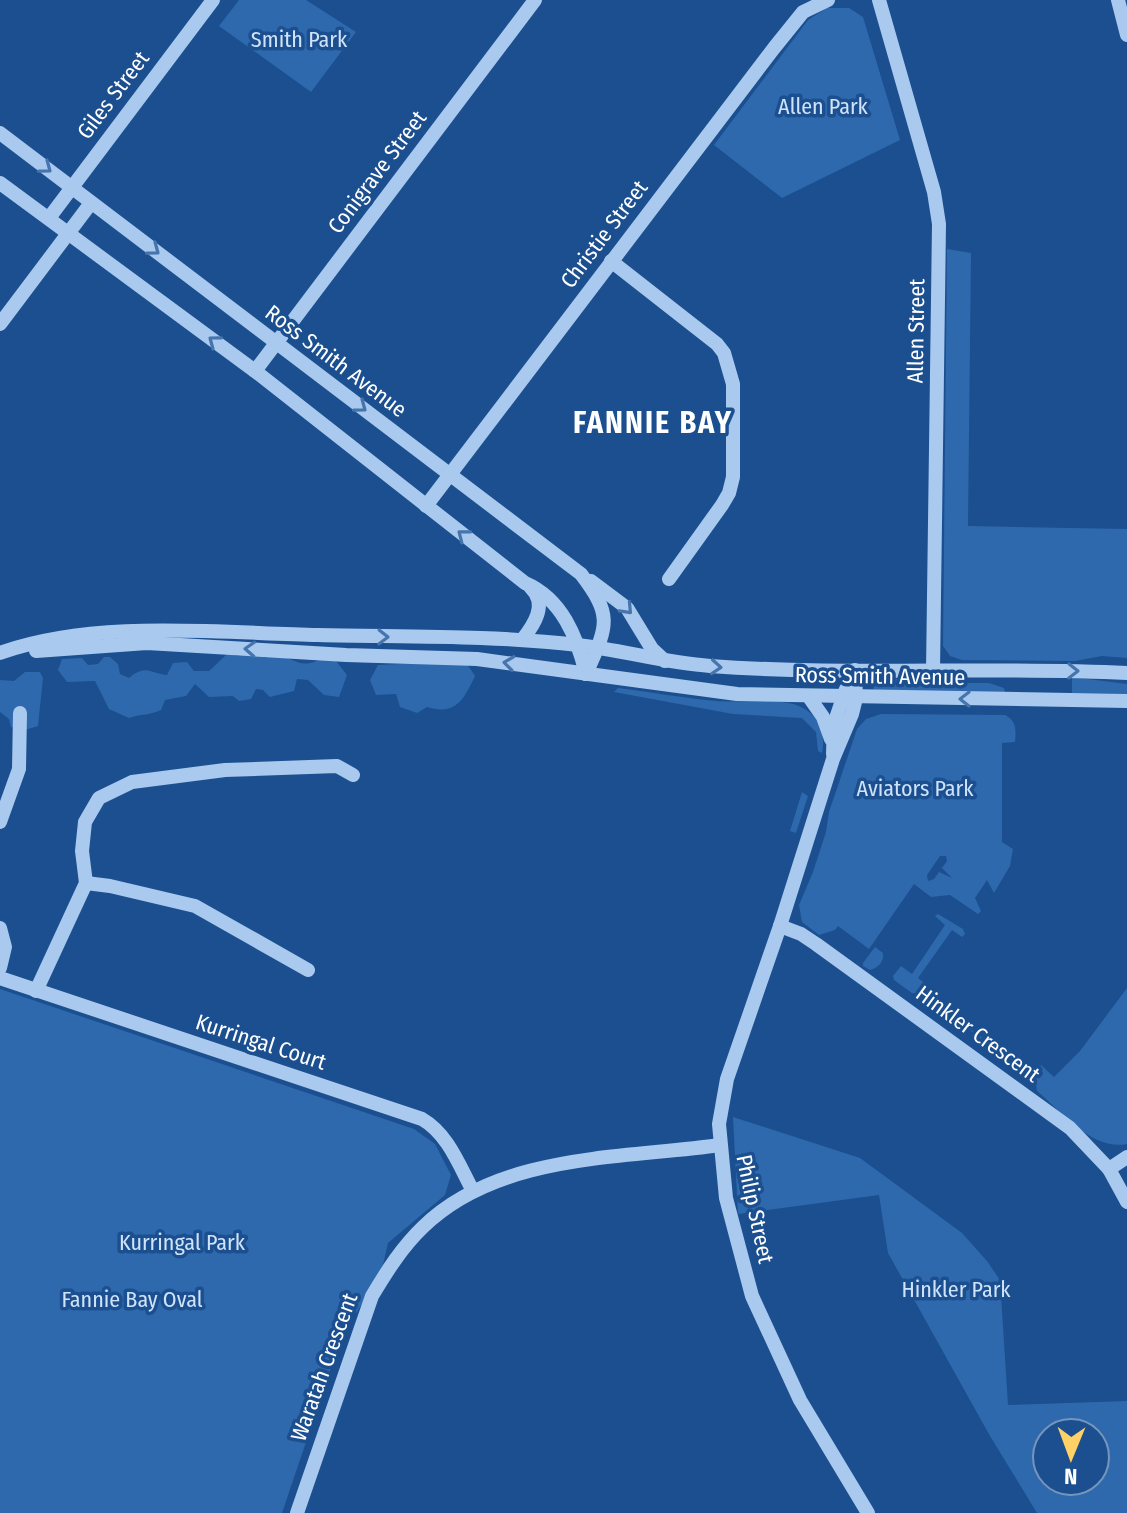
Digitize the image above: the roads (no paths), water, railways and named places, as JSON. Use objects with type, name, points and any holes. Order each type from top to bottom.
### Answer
[{"type":"street","name":"Giles Street","points":[[49,218],[213,0]]},
{"type":"street","name":"Conigrave Street","points":[[255,371],[535,0]]},
{"type":"street","name":"Christie Street","points":[[426,506],[803,12],[828,0]]},
{"type":"street","name":"Allen Street","points":[[879,0],[934,192],[939,224],[933,671]]},
{"type":"street","points":[[1118,0],[1127,35]]},
{"type":"street","name":"Ross Smith Avenue","points":[[0,133],[581,574],[598,596],[603,609],[604,630],[586,674]]},
{"type":"street","points":[[0,183],[255,371],[525,583],[538,595],[539,606],[535,621],[522,640]]},
{"type":"street","points":[[0,324],[91,203]]},
{"type":"street","points":[[611,261],[717,344],[724,353],[733,384],[734,462],[729,493],[669,579]]},
{"type":"street","points":[[581,574],[627,608],[652,649],[666,662]]},
{"type":"street","points":[[525,583],[551,601],[566,620],[579,645],[586,674]]},
{"type":"street","name":"Ross Smith Avenue","points":[[0,655],[66,636],[105,632],[522,640],[579,645],[666,662],[735,668],[1127,673]]},
{"type":"street","points":[[346,636],[346,655]]},
{"type":"street","name":"Ross Smith Avenue","points":[[0,655],[147,643],[477,659],[737,694],[1127,701]]},
{"type":"street","name":"Philip Street","points":[[855,670],[845,734],[833,753],[780,926],[727,1079],[721,1107],[720,1145],[726,1198],[752,1296],[800,1400],[868,1513]]},
{"type":"street","points":[[1026,700],[1027,671]]},
{"type":"street","points":[[809,697],[823,717],[833,753]]},
{"type":"street","points":[[0,822],[19,769],[20,713]]},
{"type":"street","points":[[36,991],[86,883],[82,851],[85,822],[99,798],[132,782],[225,770],[337,766],[353,775]]},
{"type":"street","points":[[86,883],[195,906],[308,970]]},
{"type":"street","name":"Hinkler Crescent","points":[[780,926],[816,944],[1070,1128],[1109,1169],[1127,1202]]},
{"type":"street","points":[[0,928],[5,947],[0,968]]},
{"type":"street","name":"Kurringal Court","points":[[0,978],[422,1119],[446,1141],[473,1191]]},
{"type":"street","name":"Waratah Crescent","points":[[297,1513],[372,1296],[386,1272],[417,1233],[450,1205],[473,1191],[523,1173],[566,1164],[720,1145]]},
{"type":"street","points":[[1109,1169],[1127,1157]]},
{"type":"district","name":"FANNIE BAY","points":[[653,423]]},
{"type":"park label","name":"Smith Park","points":[[299,39]]},
{"type":"park label","name":"Allen Park","points":[[823,106]]},
{"type":"park label","name":"Aviators Park","points":[[915,788]]},
{"type":"park label","name":"Kurringal Park","points":[[182,1242]]},
{"type":"park label","name":"Hinkler Park","points":[[956,1289]]},
{"type":"park label","name":"Fannie Bay Oval","points":[[132,1299]]}]
